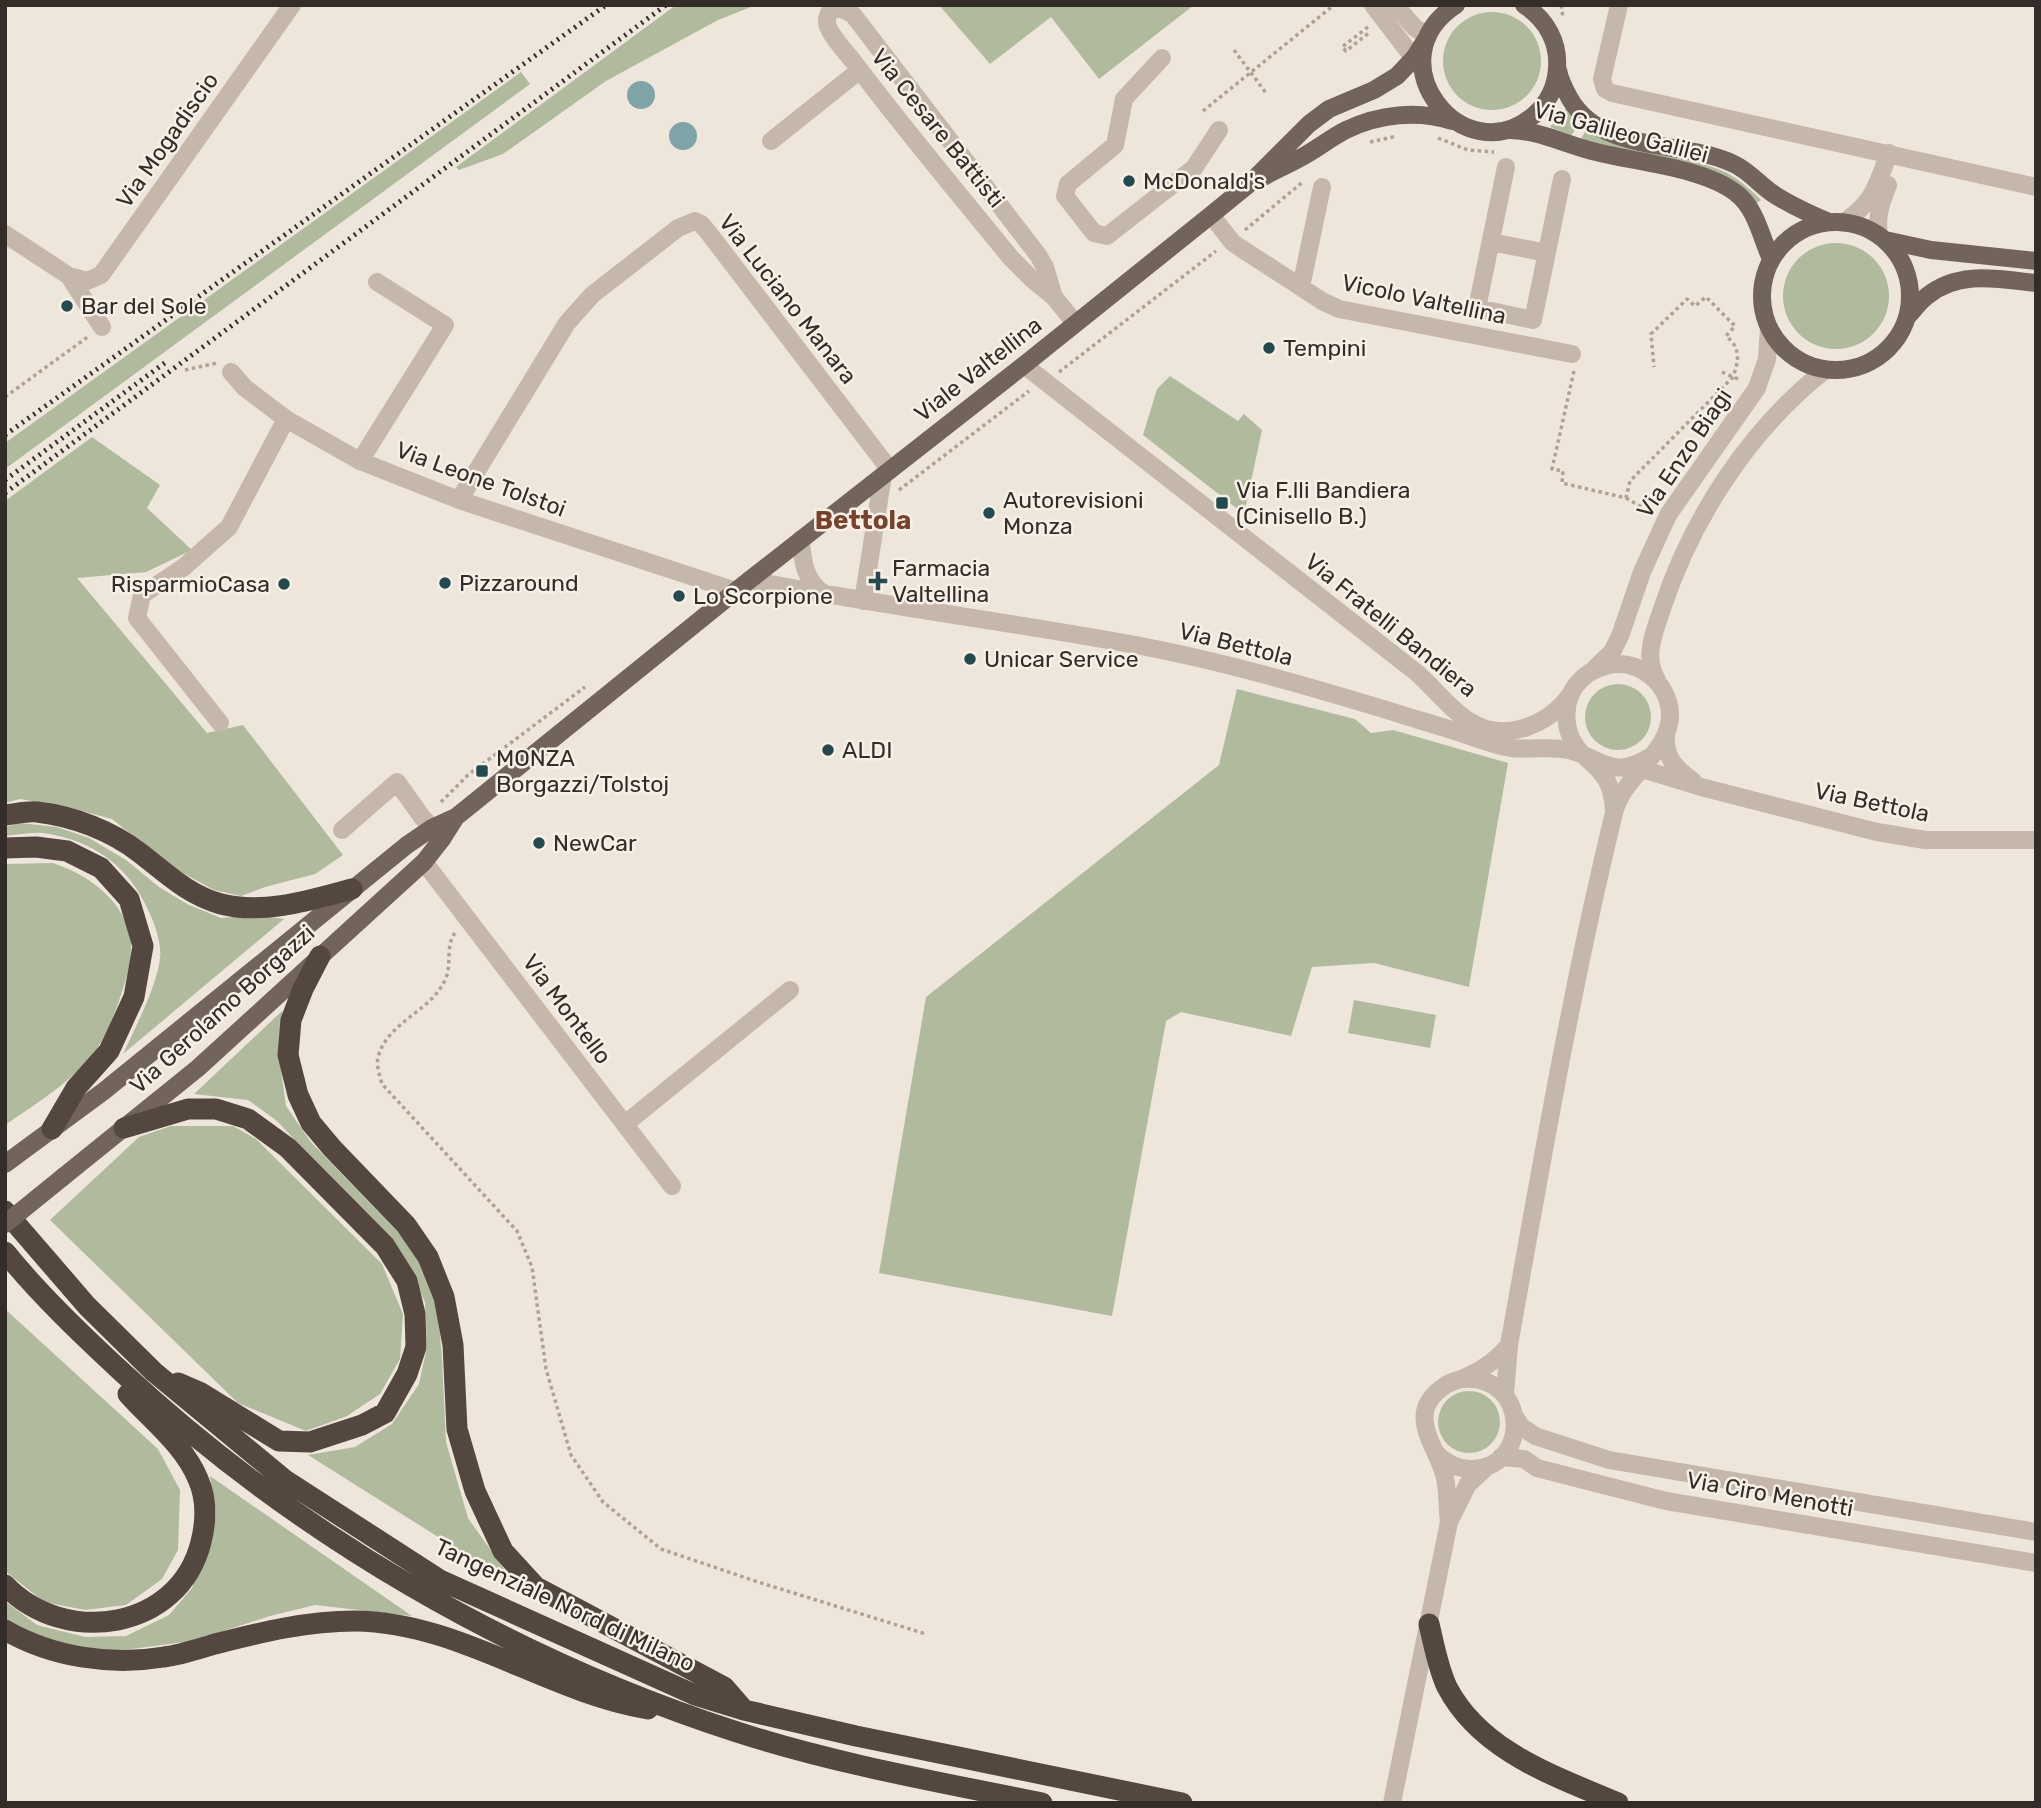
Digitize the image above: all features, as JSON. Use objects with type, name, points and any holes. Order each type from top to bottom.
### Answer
[{"type":"highway","points":[[5,815],[35,811],[83,822],[123,841],[181,886],[221,904],[242,907],[283,905],[352,889]]},
{"type":"highway","points":[[5,848],[36,847],[67,852],[102,868],[129,899],[143,947],[134,997],[109,1051],[76,1088],[52,1129]]},
{"type":"highway","points":[[320,956],[291,1020],[288,1055],[298,1095],[311,1123],[406,1225],[428,1257],[444,1297],[453,1345],[457,1429],[475,1491],[503,1551],[536,1587],[724,1687],[744,1710]]},
{"type":"highway","points":[[124,1128],[188,1109],[216,1109],[248,1119],[288,1148],[385,1246],[407,1281],[415,1314],[415,1347],[407,1374],[385,1413],[362,1425],[310,1442],[279,1441],[201,1393],[154,1372]]},
{"type":"highway","name":"Tangenziale Nord di Milano","points":[[5,1211],[88,1306],[154,1372],[285,1480],[440,1580],[695,1695],[744,1710],[856,1737],[1182,1803]]},
{"type":"highway","points":[[5,1252],[80,1333],[161,1408],[228,1463],[297,1515],[389,1572],[509,1640],[583,1674],[691,1716],[802,1751],[916,1778],[1042,1803]]},
{"type":"highway","points":[[5,1585],[38,1610],[66,1620],[90,1623],[117,1621],[146,1612],[168,1596],[185,1578],[198,1554],[204,1530],[205,1506],[199,1481],[184,1453],[128,1393],[116,1366]]},
{"type":"highway","points":[[5,1630],[24,1641],[68,1654],[109,1661],[164,1658],[310,1622],[358,1621],[406,1627],[456,1641],[563,1685],[619,1704],[691,1716]]},
{"type":"highway","points":[[1429,1625],[1447,1686],[1461,1709],[1483,1734],[1505,1751],[1533,1766],[1618,1803]]},
{"type":"main road","name":"Viale Valtellina","points":[[742,586],[1024,366],[1211,215],[1249,184],[1315,119],[1339,104],[1382,86],[1402,71],[1419,64],[1428,36],[1440,18],[1456,5]]},
{"type":"main road","points":[[1524,5],[1539,17],[1550,32]]},
{"type":"main road","points":[[1546,5],[1546,21],[1550,32]]},
{"type":"main road","name":"Via Galileo Galilei","points":[[1550,32],[1561,81],[1574,106],[1588,121],[1625,137],[1734,164],[1772,193],[1805,212],[1836,222]]},
{"type":"main road","points":[[1419,64],[1435,103],[1448,117],[1463,125]]},
{"type":"main road","points":[[1498,131],[1519,125],[1539,111],[1553,90],[1558,66]]},
{"type":"main road","name":"Viale Valtellina","points":[[1249,184],[1301,158],[1347,129],[1369,121],[1425,115],[1463,125]]},
{"type":"main road","name":"Via Galileo Galilei","points":[[1463,125],[1481,131],[1519,130],[1536,133],[1596,152],[1692,173],[1721,185],[1737,193],[1753,212],[1771,259]]},
{"type":"main road","points":[[2036,261],[1931,250],[1882,237],[1855,224],[1836,222],[1806,227],[1786,240],[1771,259],[1763,281],[1762,305],[1769,328],[1783,348],[1802,362],[1825,370],[1847,369],[1867,363],[1885,352],[1899,336],[1908,316],[1927,295],[1953,282],[1976,276],[2036,283]]},
{"type":"main road","points":[[1882,237],[1896,251],[1906,271],[1910,294],[1908,316]]},
{"type":"main road","name":"Via Gerolamo Borgazzi","points":[[5,1164],[104,1091],[407,845],[437,834],[742,586]]},
{"type":"main road","name":"Via Gerolamo Borgazzi","points":[[5,1224],[198,1068],[424,862],[437,834]]},
{"type":"street","name":"Via Mogadiscio","points":[[69,276],[87,281],[101,275],[292,5]]},
{"type":"street","points":[[1395,5],[1415,28],[1428,36]]},
{"type":"street","points":[[1619,5],[1602,79],[1605,89],[1612,93],[2033,188]]},
{"type":"street","name":"Via Cesare Battisti","points":[[1042,262],[1033,235],[854,16],[843,8],[835,8],[828,16],[829,30],[1010,257],[1054,297],[1075,323]]},
{"type":"street","points":[[1373,14],[1419,64]]},
{"type":"street","points":[[1162,58],[1124,99],[1115,145],[1068,184],[1065,196],[1094,233],[1107,236],[1194,167],[1219,130]]},
{"type":"street","points":[[771,141],[860,70]]},
{"type":"street","points":[[1836,222],[1861,211],[1895,155]]},
{"type":"street","points":[[1882,237],[1877,221],[1895,155]]},
{"type":"street","points":[[1504,159],[1477,308],[1533,320],[1562,179]]},
{"type":"street","points":[[1301,287],[1322,187]]},
{"type":"street","name":"Vicolo Valtellina","points":[[1211,215],[1233,243],[1339,309],[1573,355]]},
{"type":"street","name":"Via Luciano Manara","points":[[459,500],[567,323],[592,295],[678,228],[695,222],[708,232],[886,472]]},
{"type":"street","points":[[5,234],[69,276],[102,327]]},
{"type":"street","points":[[1491,242],[1547,253]]},
{"type":"street","points":[[1010,257],[1024,263],[1042,262],[1054,297]]},
{"type":"street","points":[[360,461],[445,325],[377,282]]},
{"type":"street","points":[[1500,340],[1506,314]]},
{"type":"street","name":"Via Enzo Biagi","points":[[1589,673],[1607,658],[1620,636],[1642,572],[1668,515],[1757,388],[1767,359],[1769,328]]},
{"type":"street","name":"Via Fratelli Bandiera","points":[[1024,366],[1417,673],[1473,723],[1502,732],[1525,728],[1555,711],[1572,693]]},
{"type":"street","points":[[1505,1394],[1509,1345],[1565,1029],[1615,809],[1641,763],[1666,735],[1670,723],[1666,695],[1651,664],[1653,636],[1677,568],[1699,522],[1726,479],[1786,404],[1825,370]]},
{"type":"street","name":"Via Leone Tolstoi","points":[[231,372],[245,388],[286,419],[360,461],[459,500],[742,586]]},
{"type":"street","points":[[220,723],[136,618],[142,595],[184,567],[229,527],[286,419]]},
{"type":"street","points":[[863,601],[886,472]]},
{"type":"street","points":[[802,539],[802,559],[810,579],[815,588],[829,596]]},
{"type":"street","name":"Via Bettola","points":[[742,586],[863,601],[1120,642],[1231,667],[1377,707],[1491,744],[1522,749],[1564,749],[1589,759]]},
{"type":"street","points":[[1615,809],[1607,782],[1573,742],[1567,725],[1567,708],[1572,693],[1589,673],[1605,666],[1624,664],[1642,670],[1659,684]]},
{"type":"street","name":"Via Bettola","points":[[1666,735],[1669,758],[1682,774],[1701,787]]},
{"type":"street","points":[[1589,759],[1608,766],[1641,763]]},
{"type":"street","name":"Via Bettola","points":[[1641,763],[1701,787],[1877,832],[1925,840],[2036,840]]},
{"type":"street","points":[[342,830],[397,782],[437,834]]},
{"type":"street","name":"Via Montello","points":[[424,862],[672,1186]]},
{"type":"street","points":[[625,1124],[790,989]]},
{"type":"street","points":[[1449,1522],[1445,1477],[1425,1431],[1428,1407],[1443,1387],[1487,1367],[1509,1345]]},
{"type":"street","points":[[1392,1803],[1449,1522],[1468,1484],[1495,1461],[1513,1440],[1515,1417],[1505,1394],[1493,1384],[1479,1379],[1462,1379]]},
{"type":"street","name":"Via Ciro Menotti","points":[[1515,1417],[1521,1426],[1535,1436],[1609,1460],[2036,1532]]},
{"type":"street","points":[[1433,1450],[1458,1467],[1478,1468],[1495,1461]]},
{"type":"street","name":"Via Ciro Menotti","points":[[1495,1461],[1524,1459],[1537,1468],[1666,1501],[2036,1563]]},
{"type":"path","points":[[1203,111],[1334,5]]},
{"type":"path","points":[[1373,14],[1342,47],[1346,51],[1371,31],[1375,35]]},
{"type":"path","points":[[1234,51],[1266,93]]},
{"type":"path","points":[[1370,142],[1404,135]]},
{"type":"path","points":[[1430,135],[1468,150],[1504,159]]},
{"type":"path","points":[[1245,230],[1304,181]]},
{"type":"path","points":[[1626,498],[1630,481],[1733,377],[1739,354],[1735,343],[1726,336],[1735,326],[1706,297],[1695,306],[1687,299],[1651,334],[1654,367]]},
{"type":"path","points":[[5,397],[102,327]]},
{"type":"path","points":[[1573,355],[1574,373],[1552,469],[1563,471],[1562,483],[1626,498],[1645,509]]},
{"type":"path","points":[[185,370],[213,363],[221,364],[231,372]]},
{"type":"path","points":[[1722,372],[1744,382]]},
{"type":"path","points":[[459,783],[593,681]]},
{"type":"path","points":[[466,916],[451,938],[446,976],[426,1006],[395,1026],[377,1059],[382,1084],[517,1231],[532,1267],[547,1369],[571,1455],[603,1502],[661,1549],[926,1634]]},
{"type":"green space","points":[[676,5],[756,5],[718,20],[606,81],[503,154],[459,170],[456,167]]},
{"type":"green space","points":[[939,5],[1194,5],[1099,79],[1051,17],[990,64]]},
{"type":"green space","points":[[1482,12],[1502,12],[1527,26],[1538,42],[1541,61],[1538,80],[1527,96],[1502,110],[1482,110],[1465,102],[1451,88],[1443,71],[1443,51],[1451,34],[1465,20]]},
{"type":"green space","points":[[521,72],[530,84],[5,469],[5,443]]},
{"type":"green space","points":[[1565,109],[1579,124],[1571,136],[1550,127]]},
{"type":"green space","points":[[1586,130],[1620,145],[1710,166],[1745,185],[1761,200],[1755,204],[1581,139]]},
{"type":"green space","points":[[1836,243],[1856,247],[1874,258],[1885,276],[1889,296],[1885,316],[1874,334],[1856,345],[1836,349],[1816,345],[1798,334],[1787,316],[1783,296],[1787,276],[1798,258],[1816,247]]},
{"type":"green space","points":[[1170,376],[1238,421],[1244,414],[1262,430],[1244,514],[1143,435],[1157,389]]},
{"type":"green space","points":[[92,437],[160,485],[147,508],[192,550],[146,572],[77,578],[207,733],[243,725],[343,855],[315,874],[241,896],[214,890],[172,867],[112,819],[63,806],[20,799],[5,803],[5,501]]},
{"type":"green space","points":[[1618,684],[1631,687],[1641,694],[1648,704],[1651,717],[1648,730],[1641,740],[1631,747],[1618,750],[1605,747],[1595,740],[1588,730],[1585,717],[1588,704],[1595,694],[1605,687]]},
{"type":"green space","points":[[1237,689],[1355,719],[1371,733],[1393,730],[1508,763],[1469,987],[1374,963],[1312,967],[1291,1036],[1181,1012],[1166,1021],[1112,1316],[879,1273],[926,997],[1219,765]]},
{"type":"green space","points":[[20,823],[57,827],[89,838],[126,860],[159,887],[187,904],[221,918],[256,915],[284,919],[123,1054],[145,1007],[158,970],[160,947],[151,917],[131,881],[107,858],[78,842],[43,833],[5,836],[5,827]]},
{"type":"green space","points":[[53,863],[80,875],[104,892],[114,903],[128,928],[131,943],[129,965],[124,987],[106,1033],[87,1062],[42,1100],[5,1125],[5,864]]},
{"type":"green space","points":[[1354,1000],[1436,1015],[1430,1048],[1348,1033]]},
{"type":"green space","points":[[282,1011],[280,1063],[286,1106],[310,1141],[415,1250],[437,1298],[446,1442],[468,1518],[516,1586],[308,1455],[355,1447],[392,1424],[419,1384],[427,1347],[425,1302],[402,1254],[277,1121],[248,1100],[194,1094]]},
{"type":"green space","points":[[171,1126],[233,1126],[256,1139],[382,1264],[403,1314],[400,1359],[380,1394],[347,1416],[306,1431],[238,1403],[50,1220],[139,1137]]},
{"type":"green space","points":[[5,1309],[158,1449],[180,1490],[178,1550],[162,1579],[126,1605],[85,1610],[44,1602],[5,1571]]},
{"type":"green space","points":[[1469,1391],[1491,1400],[1500,1422],[1491,1444],[1469,1453],[1447,1444],[1438,1422],[1447,1400]]},
{"type":"green space","points":[[210,1476],[412,1616],[315,1605],[192,1641],[109,1652],[54,1644],[5,1619],[5,1601],[37,1625],[85,1637],[126,1636],[169,1615],[192,1588],[208,1547],[216,1514]]},
{"type":"water","points":[[641,81],[651,85],[655,95],[651,105],[641,109],[631,105],[627,95],[631,85]]},
{"type":"water","points":[[683,122],[693,126],[697,136],[693,146],[683,150],[673,146],[669,136],[673,126]]},
{"type":"railway","points":[[5,435],[606,5]]},
{"type":"railway","points":[[5,493],[666,5]]},
{"type":"railway","points":[[5,480],[166,362]]},
{"type":"place","name":"McDonald's","points":[[1129,181]]},
{"type":"place","name":"Bar del Sole","points":[[67,306]]},
{"type":"place","name":"Tempini","points":[[1269,348]]},
{"type":"place","name":"Via F.lli Bandiera (Cinisello B.)","points":[[1222,503]]},
{"type":"place","name":"Autorevisioni Monza","points":[[989,513]]},
{"type":"place","name":"Farmacia Valtellina","points":[[878,581]]},
{"type":"place","name":"Pizzaround","points":[[445,583]]},
{"type":"place","name":"RisparmioCasa","points":[[284,584]]},
{"type":"place","name":"Lo Scorpione","points":[[679,596]]},
{"type":"place","name":"Unicar Service","points":[[970,659]]},
{"type":"place","name":"ALDI","points":[[828,750]]},
{"type":"place","name":"MONZA Borgazzi/Tolstoj","points":[[482,771]]},
{"type":"place","name":"NewCar","points":[[539,843]]},
{"type":"district","name":"Bettola","points":[[863,520]]}]
